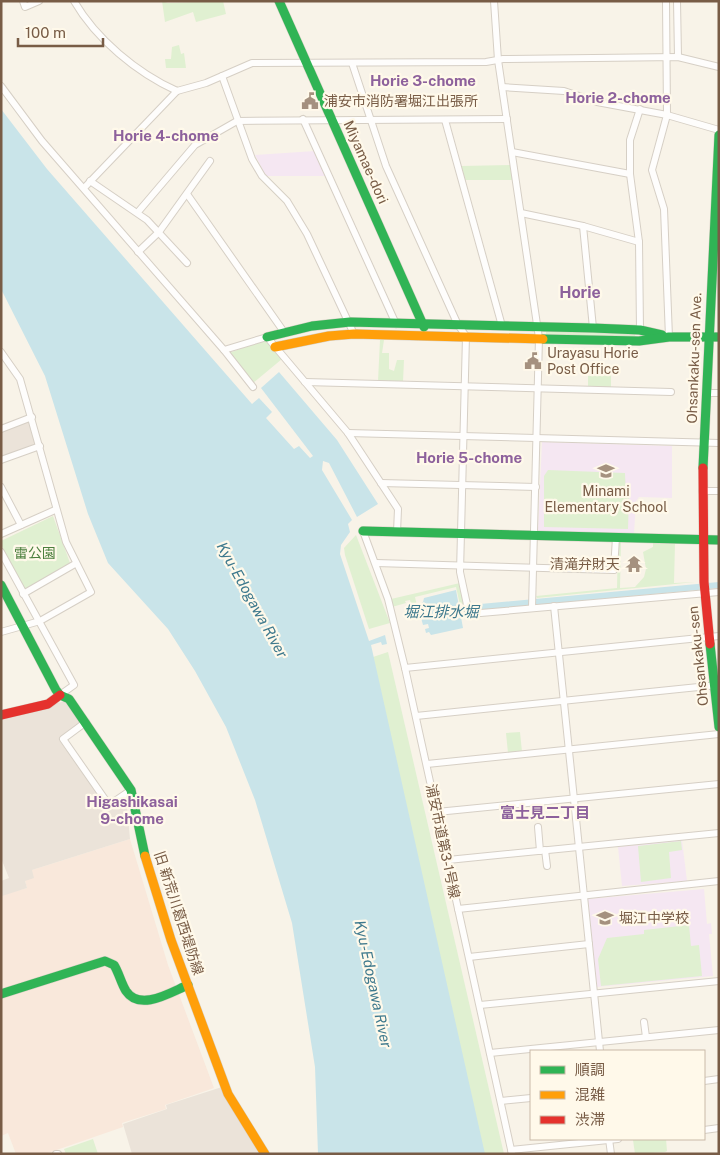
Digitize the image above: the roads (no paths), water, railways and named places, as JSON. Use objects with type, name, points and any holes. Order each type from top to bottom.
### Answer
[{"type":"street","points":[[23,1],[25,7],[39,1]]},
{"type":"street","points":[[74,1],[94,32],[142,70],[177,91]]},
{"type":"street","name":"Miyamae-dori","points":[[279,1],[428,335]]},
{"type":"street","points":[[494,1],[498,60],[539,338],[532,608]]},
{"type":"street","points":[[666,1],[667,115],[652,170],[664,209],[669,337]]},
{"type":"street","points":[[677,1],[678,57]]},
{"type":"street","points":[[84,188],[177,91],[222,76],[252,63],[486,62],[498,60],[678,57],[719,67]]},
{"type":"street","points":[[352,63],[386,166],[458,325],[466,336],[460,566],[469,614],[704,588],[719,592]]},
{"type":"street","points":[[222,76],[237,121],[257,169],[287,201],[307,234],[354,334]]},
{"type":"street","points":[[1,86],[42,141],[224,350],[253,387]]},
{"type":"street","points":[[502,87],[557,90],[597,102],[667,115],[719,130]]},
{"type":"street","points":[[640,110],[630,140],[630,174],[639,242],[640,330]]},
{"type":"street","points":[[138,212],[195,145],[237,121],[302,119],[507,119]]},
{"type":"street","points":[[302,119],[396,324]]},
{"type":"street","points":[[445,120],[502,326]]},
{"type":"street","name":"Ohsankaku-sen Ave.","points":[[704,588],[702,491],[719,134]]},
{"type":"street","points":[[512,152],[630,174]]},
{"type":"street","points":[[138,252],[159,232],[210,161]]},
{"type":"street","points":[[90,181],[138,212],[187,263]]},
{"type":"street","points":[[187,194],[284,332]]},
{"type":"street","points":[[521,213],[584,226],[639,242]]},
{"type":"street","points":[[584,226],[594,328]]},
{"type":"street","points":[[224,350],[284,332],[312,326],[350,322],[640,330],[669,337]]},
{"type":"street","points":[[276,347],[329,336],[354,334],[639,341],[669,337],[719,337]]},
{"type":"street","points":[[267,337],[348,433],[398,509],[397,532]]},
{"type":"street","points":[[1,352],[20,379],[40,446],[43,466],[55,510],[75,564],[91,592],[40,621],[1,632]]},
{"type":"street","points":[[305,382],[671,392]]},
{"type":"street","points":[[706,393],[719,394]]},
{"type":"street","points":[[1,429],[32,417]]},
{"type":"street","points":[[348,433],[719,443]]},
{"type":"street","points":[[1,460],[40,446]]},
{"type":"street","points":[[381,483],[536,487]]},
{"type":"street","points":[[1,488],[21,525]]},
{"type":"street","points":[[702,491],[719,491]]},
{"type":"street","points":[[1,534],[55,510]]},
{"type":"street","points":[[363,531],[719,540]]},
{"type":"street","name":"浦安市道第3-1号線","points":[[363,531],[376,563],[405,668],[512,1152]]},
{"type":"street","points":[[376,563],[614,570],[616,537]]},
{"type":"street","points":[[1,552],[74,685],[48,704],[1,715]]},
{"type":"street","points":[[24,594],[75,564]]},
{"type":"street","name":"旧 新荒川葛西堤防線","points":[[1,585],[60,695],[69,699],[132,790],[146,858],[171,940],[228,1094],[265,1154]]},
{"type":"street","name":"Ohsankaku-sen","points":[[704,588],[714,637],[719,727]]},
{"type":"street","points":[[554,606],[600,1050]]},
{"type":"street","points":[[405,668],[714,637]]},
{"type":"street","points":[[416,716],[717,685]]},
{"type":"street","points":[[86,722],[62,739],[109,805],[132,790]]},
{"type":"street","points":[[426,764],[719,734]]},
{"type":"street","points":[[437,812],[719,784]]},
{"type":"street","points":[[538,827],[547,866]]},
{"type":"street","points":[[448,860],[719,833]]},
{"type":"street","points":[[458,909],[719,882]]},
{"type":"street","points":[[469,957],[589,944]]},
{"type":"street","points":[[1,994],[105,961],[114,965],[126,992],[137,1000],[144,1001],[188,985]]},
{"type":"street","points":[[480,1005],[719,981]]},
{"type":"street","points":[[644,1022],[646,1037]]},
{"type":"street","points":[[490,1053],[719,1030]]},
{"type":"street","points":[[705,1081],[719,1079]]},
{"type":"street","points":[[501,1102],[530,1098]]},
{"type":"street","points":[[705,1130],[719,1128]]},
{"type":"street","points":[[512,1152],[602,1140]]},
{"type":"street","points":[[609,1140],[611,1154]]},
{"type":"water","name":"Kyu-Edogawa River","points":[[1,109],[47,169],[252,404],[259,398],[272,412],[266,418],[294,449],[299,446],[310,458],[313,456],[261,388],[279,372],[337,440],[378,504],[357,517],[329,463],[323,461],[322,470],[352,520],[348,524],[350,532],[341,545],[340,554],[369,641],[385,635],[387,644],[382,645],[381,642],[371,645],[485,1154],[318,1154],[315,1067],[292,923],[255,800],[226,727],[195,671],[168,629],[108,563],[88,514],[45,376],[1,289]]},
{"type":"water","name":"堀江排水堀","points":[[456,590],[463,628],[431,635],[429,632],[426,633],[425,629],[429,628],[428,624],[423,625],[418,607],[424,598]]},
{"type":"waterway","points":[[459,609],[719,585]]},
{"type":"place","name":"浦安市消防署堀江出張所","points":[[310,101]]},
{"type":"place","name":"Urayasu Horie Post Office","points":[[533,361]]},
{"type":"place","name":"Minami Elementary School","points":[[606,471]]},
{"type":"place","name":"清滝弁財天","points":[[634,564]]},
{"type":"place","name":"堀江中学校","points":[[605,918]]},
{"type":"district","name":"Horie 3-chome","points":[[423,81]]},
{"type":"district","name":"Horie 2-chome","points":[[618,98]]},
{"type":"district","name":"Horie 4-chome","points":[[166,136]]},
{"type":"district","name":"Horie","points":[[580,292]]},
{"type":"district","name":"Horie 5-chome","points":[[469,458]]},
{"type":"district","name":"Higashikasai 9-chome","points":[[132,810]]},
{"type":"district","name":"富士見二丁目","points":[[545,813]]},
{"type":"park label","name":"雷公園","points":[[35,553]]}]
